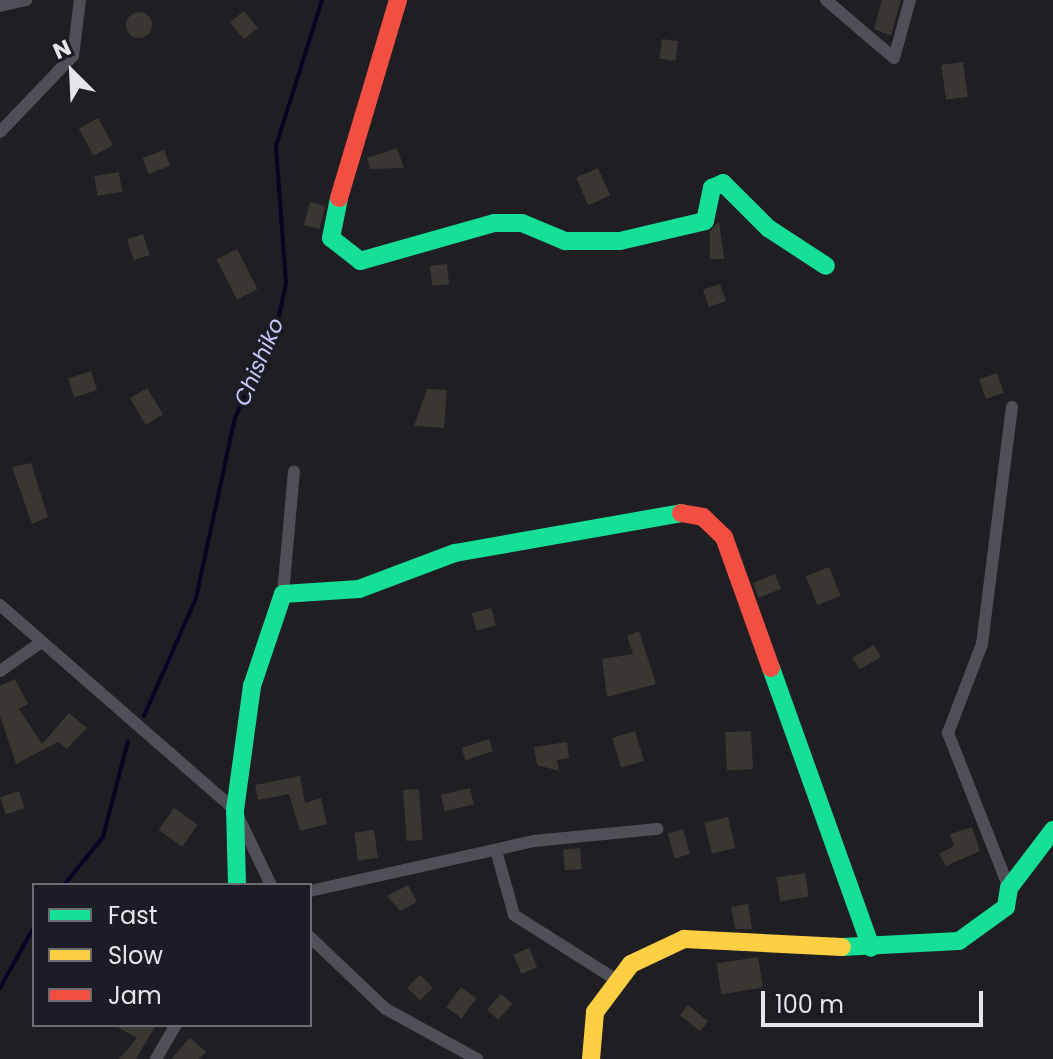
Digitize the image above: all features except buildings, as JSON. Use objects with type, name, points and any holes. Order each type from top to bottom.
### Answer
[{"type":"street","points":[[0,6],[26,0]]},
{"type":"street","points":[[0,132],[73,56],[80,0]]},
{"type":"street","points":[[398,0],[351,143],[331,238],[340,252],[360,261],[494,223],[522,223],[565,241],[620,241],[705,221],[712,188],[723,183],[768,228],[826,266]]},
{"type":"street","points":[[826,0],[894,58],[910,0]]},
{"type":"street","points":[[1009,888],[948,733],[982,644],[1012,407]]},
{"type":"street","points":[[237,883],[235,810],[252,686],[283,594],[294,471]]},
{"type":"street","points":[[283,594],[359,589],[455,553],[666,510],[703,517],[724,537],[756,620],[764,664],[822,795],[871,948]]},
{"type":"street","points":[[0,605],[235,810],[270,883]]},
{"type":"street","points":[[0,671],[40,643]]},
{"type":"street","points":[[312,891],[497,854],[534,841],[657,829]]},
{"type":"street","points":[[591,1059],[595,1012],[631,964],[684,939],[871,948],[959,941],[1006,907],[1009,888],[1053,830]]},
{"type":"street","points":[[497,854],[514,915],[618,981]]},
{"type":"street","points":[[312,939],[386,1009],[477,1059]]},
{"type":"street","points":[[156,1059],[175,1027]]},
{"type":"waterway","name":"Chishiko","points":[[144,716],[196,598],[235,418],[278,321],[286,283],[276,146],[322,0]]},
{"type":"waterway","name":"Chishiko","points":[[66,883],[103,837],[128,741]]},
{"type":"waterway","name":"Chishiko","points":[[0,988],[32,931]]},
{"type":"traffic: fast","points":[[339,198],[331,238],[360,261],[494,223],[522,223],[565,241],[620,241],[705,221],[712,188],[723,183],[768,228],[826,266]]},
{"type":"traffic: fast","points":[[237,883],[235,810],[252,686],[283,594],[359,589],[455,553],[681,513]]},
{"type":"traffic: fast","points":[[771,668],[871,948]]},
{"type":"traffic: fast","points":[[842,947],[959,941],[1006,907],[1009,888],[1053,830]]},
{"type":"traffic: slow","points":[[591,1059],[595,1012],[631,964],[684,939],[842,947]]},
{"type":"traffic: jam","points":[[339,198],[398,0]]},
{"type":"traffic: jam","points":[[681,513],[703,517],[724,537],[771,668]]}]
